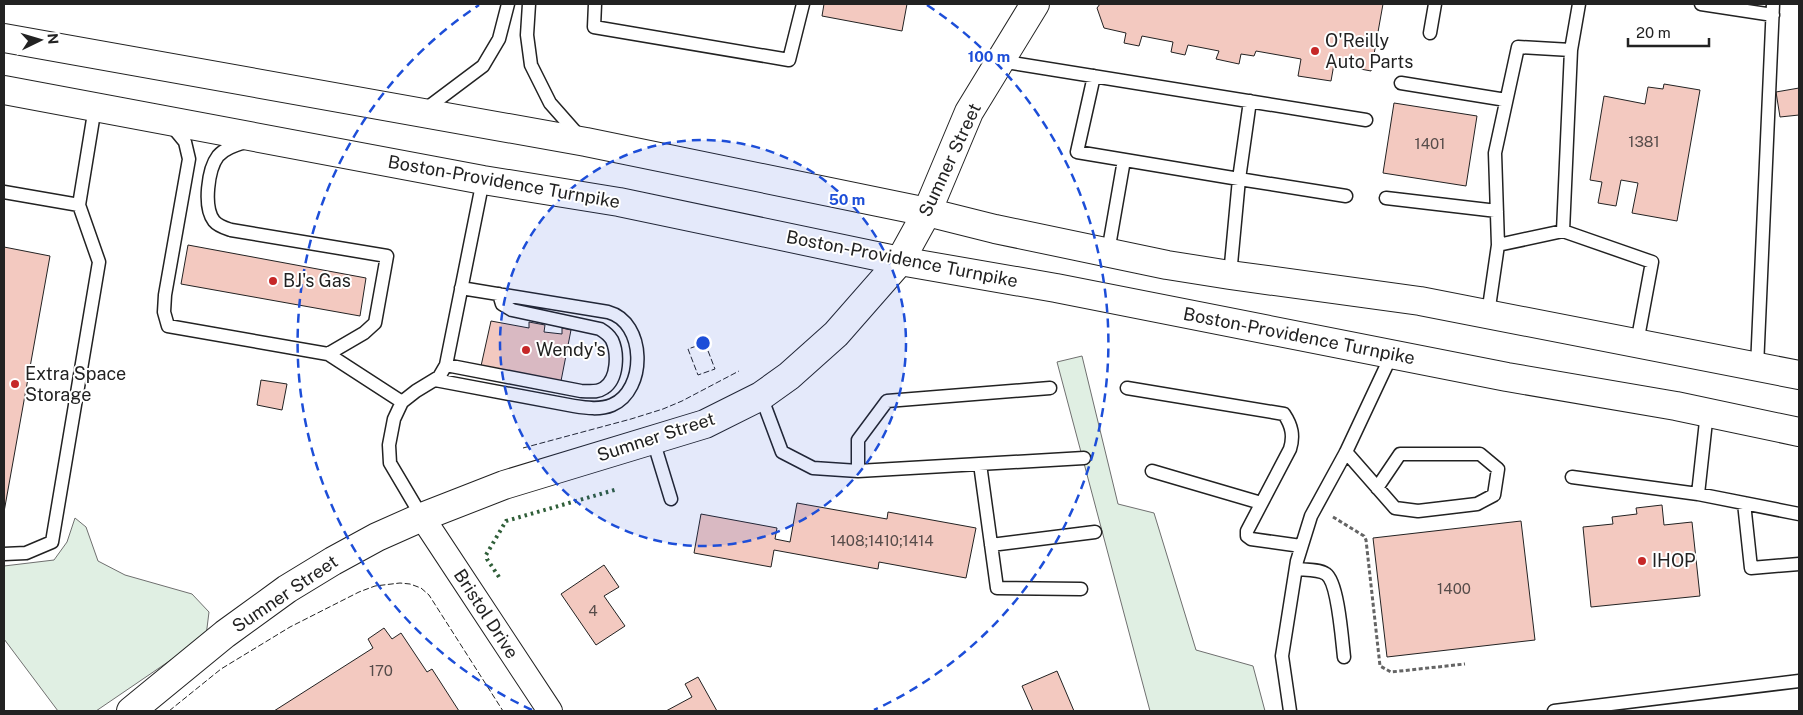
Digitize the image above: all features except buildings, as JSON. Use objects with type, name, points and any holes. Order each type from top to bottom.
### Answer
[{"type":"main road","name":"Sumner Street","points":[[132,711],[225,634],[287,589],[333,561],[422,517],[504,485],[705,424],[761,396],[789,376],[836,334],[900,261],[927,212],[969,112],[1035,4]]},
{"type":"main road","points":[[4,38],[586,142],[927,212],[995,229],[1167,265],[1230,276],[1420,301],[1799,375]]},
{"type":"main road","name":"Boston-Providence Turnpike","points":[[4,90],[264,137],[483,180],[619,202],[900,261],[1056,288],[1507,377],[1707,412],[1799,432]]},
{"type":"street","name":"Bristol Drive","points":[[422,517],[550,711]]},
{"type":"lane","points":[[421,112],[482,66],[499,39],[508,4]]},
{"type":"lane","points":[[529,4],[527,35],[531,64],[550,103],[586,142]]},
{"type":"lane","points":[[595,4],[594,27],[789,60],[802,4]]},
{"type":"lane","points":[[1430,33],[1435,4]]},
{"type":"lane","points":[[1562,230],[1571,50],[1579,4]]},
{"type":"lane","points":[[1701,4],[1773,9],[1757,367]]},
{"type":"lane","points":[[1488,314],[1498,245],[1495,153],[1518,47],[1571,50]]},
{"type":"lane","points":[[1000,61],[1366,120]]},
{"type":"lane","points":[[1094,76],[1077,152],[1346,196]]},
{"type":"lane","points":[[1401,83],[1506,100]]},
{"type":"lane","points":[[1230,276],[1239,180],[1250,101]]},
{"type":"lane","points":[[4,554],[26,553],[52,542],[99,262],[79,205],[96,107]]},
{"type":"lane","points":[[163,119],[182,136],[187,147],[189,159],[165,295],[164,312],[168,326],[328,354],[402,402]]},
{"type":"lane","points":[[264,137],[229,148],[218,156],[210,177],[208,199],[212,217],[216,223],[231,230],[387,256],[375,323],[364,333],[328,354]]},
{"type":"lane","points":[[1108,252],[1124,160]]},
{"type":"lane","points":[[422,517],[390,463],[388,453],[391,431],[402,402],[435,380],[441,374],[446,364],[483,180]]},
{"type":"lane","points":[[4,192],[79,205]]},
{"type":"lane","points":[[1386,198],[1497,211]]},
{"type":"lane","points":[[1498,245],[1562,230],[1652,262],[1637,343]]},
{"type":"lane","points":[[435,380],[587,408],[605,407],[612,405],[628,392],[636,368],[636,345],[630,329],[620,316],[608,312],[461,288]]},
{"type":"lane","points":[[446,364],[581,391],[599,390],[606,387],[611,381],[614,374],[616,354],[608,334],[600,328],[512,310],[502,304],[499,294]]},
{"type":"lane","points":[[1290,711],[1282,656],[1301,546],[1311,516],[1346,452],[1392,354]]},
{"type":"lane","points":[[858,471],[858,440],[887,401],[1050,388]]},
{"type":"lane","points":[[1127,388],[1284,414],[1292,428],[1293,439],[1290,450],[1248,526],[1247,536],[1251,539],[1301,546]]},
{"type":"lane","points":[[761,396],[782,452],[813,468],[858,471],[1084,458]]},
{"type":"lane","points":[[1698,494],[1707,412]]},
{"type":"lane","points":[[653,440],[670,499]]},
{"type":"lane","points":[[1346,452],[1377,488],[1395,508],[1418,511],[1478,504],[1494,494],[1498,469],[1480,454],[1400,454],[1377,488]]},
{"type":"lane","points":[[980,464],[997,588],[1081,588]]},
{"type":"lane","points":[[1152,471],[1261,503]]},
{"type":"lane","points":[[1572,477],[1698,494],[1799,514]]},
{"type":"lane","points":[[1744,503],[1751,568],[1799,564]]},
{"type":"lane","points":[[991,545],[1095,532]]},
{"type":"lane","points":[[1296,569],[1325,573],[1331,579],[1336,592],[1344,657]]},
{"type":"lane","points":[[1554,711],[1799,682]]},
{"type":"path","points":[[1316,507],[1364,536],[1366,540],[1380,666],[1391,672],[1465,664]]},
{"type":"green space","points":[[1082,356],[1118,504],[1154,513],[1196,650],[1253,666],[1265,711],[1150,711],[1057,362]]},
{"type":"green space","points":[[75,518],[86,527],[98,561],[125,575],[192,594],[209,612],[206,636],[96,711],[58,711],[4,639],[4,566],[54,560],[67,542]]},
{"type":"hedge","points":[[499,577],[486,555],[506,521],[618,489]]},
{"type":"fence","points":[[705,343],[715,369],[698,375],[688,349],[705,343]]},
{"type":"fence","points":[[523,448],[663,409],[739,371]]},
{"type":"fence","points":[[169,711],[221,669],[290,627],[359,592],[375,586],[400,583],[421,588],[429,595],[503,711]]},
{"type":"place","name":"O'Reilly Auto Parts","points":[[1315,51]]},
{"type":"place","name":"BJ's Gas","points":[[273,281]]},
{"type":"place","name":"Wendy's","points":[[526,350]]},
{"type":"place","name":"Extra Space Storage","points":[[15,384]]},
{"type":"place","name":"IHOP","points":[[1642,561]]}]
